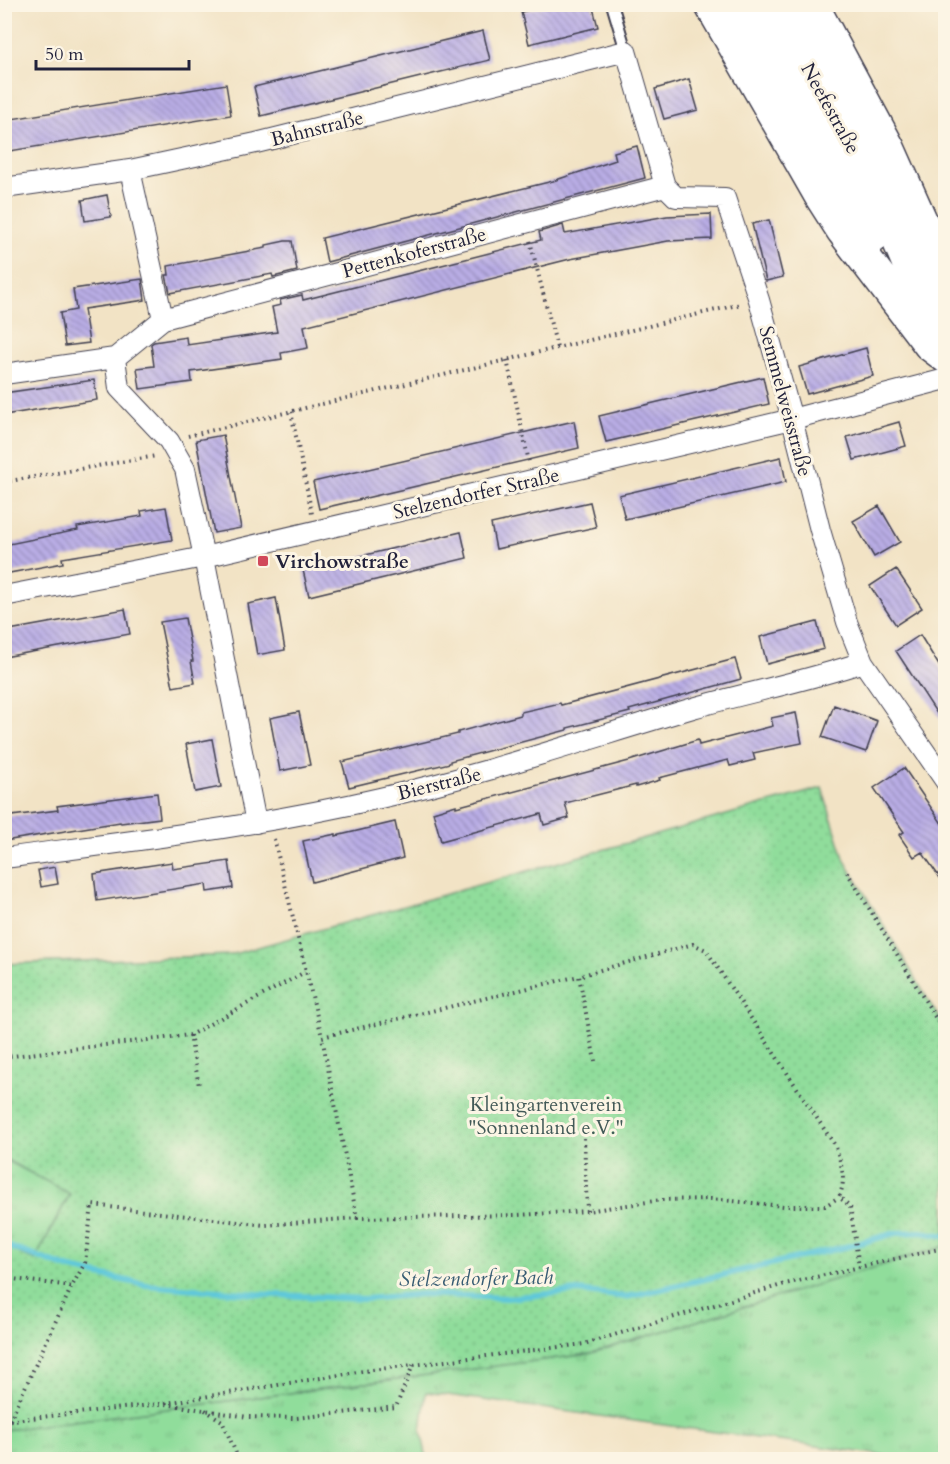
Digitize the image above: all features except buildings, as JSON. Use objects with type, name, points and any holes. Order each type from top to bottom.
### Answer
[{"type":"highway","name":"Neefestraße","points":[[774,4],[887,212],[945,301]]},
{"type":"highway","points":[[811,4],[888,148],[945,278]]},
{"type":"highway","points":[[721,5],[820,194],[843,230],[940,349]]},
{"type":"highway","name":"Neefestraße","points":[[887,212],[940,349]]},
{"type":"street","name":"Bahnstraße","points":[[4,188],[130,170],[256,143],[626,51]]},
{"type":"street","points":[[626,51],[664,186]]},
{"type":"street","points":[[4,374],[115,358],[163,318],[130,170]]},
{"type":"street","name":"Pettenkoferstraße","points":[[163,318],[664,186]]},
{"type":"street","name":"Semmelweisstraße","points":[[664,186],[676,197],[725,198],[759,300],[847,622],[863,662],[945,782]]},
{"type":"street","points":[[115,358],[119,388],[170,441],[185,469],[263,822]]},
{"type":"street","name":"Stelzendorfer Straße","points":[[4,596],[204,557],[792,420],[945,379]]},
{"type":"street","name":"Bierstraße","points":[[4,858],[263,822],[380,798],[489,770],[694,708],[863,662]]},
{"type":"lane","points":[[612,4],[626,51]]},
{"type":"path","points":[[526,223],[557,348]]},
{"type":"path","points":[[4,482],[161,454],[170,441],[759,300]]},
{"type":"path","points":[[507,360],[533,480]]},
{"type":"path","points":[[291,412],[316,531]]},
{"type":"path","points":[[263,822],[322,1037],[357,1218]]},
{"type":"path","points":[[847,872],[945,1035]]},
{"type":"path","points":[[7,1421],[85,1263],[92,1206],[265,1225],[357,1218],[518,1215],[587,1211],[661,1200],[711,1199],[784,1206],[825,1206],[839,1197],[843,1187],[843,1173],[836,1147],[706,950],[693,944],[579,976],[322,1037]]},
{"type":"path","points":[[4,1057],[190,1035],[305,972]]},
{"type":"path","points":[[579,976],[595,1061]]},
{"type":"path","points":[[190,1035],[199,1086]]},
{"type":"path","points":[[584,1138],[587,1211]]},
{"type":"path","points":[[839,1197],[850,1206],[860,1268]]},
{"type":"path","points":[[7,1421],[160,1404],[364,1371],[585,1344],[785,1284],[939,1250],[945,1246]]},
{"type":"path","points":[[4,1278],[72,1286]]},
{"type":"path","points":[[160,1404],[248,1417],[296,1418],[396,1407],[413,1365]]},
{"type":"path","points":[[203,1409],[222,1421],[239,1460]]},
{"type":"green space","name":"Kleingartenverein \"Sonnenland e.V.\"","points":[[822,788],[845,861],[945,1028],[945,1246],[588,1354],[5,1430],[5,1247],[35,1260],[70,1194],[5,1159],[5,964],[230,955]]},
{"type":"green space","points":[[4,1159],[70,1193],[35,1260],[5,1247]]},
{"type":"green space","points":[[945,1246],[945,1459],[910,1459],[426,1392],[421,1430],[427,1459],[5,1459],[4,1430],[588,1354]]},
{"type":"waterway","name":"Stelzendorfer Bach","points":[[4,1245],[71,1269],[147,1285],[256,1294],[365,1299],[423,1294],[507,1298],[578,1291],[626,1297],[849,1246],[895,1233],[921,1232],[946,1236]]},
{"type":"place","name":"Virchowstraße","points":[[263,561]]}]
